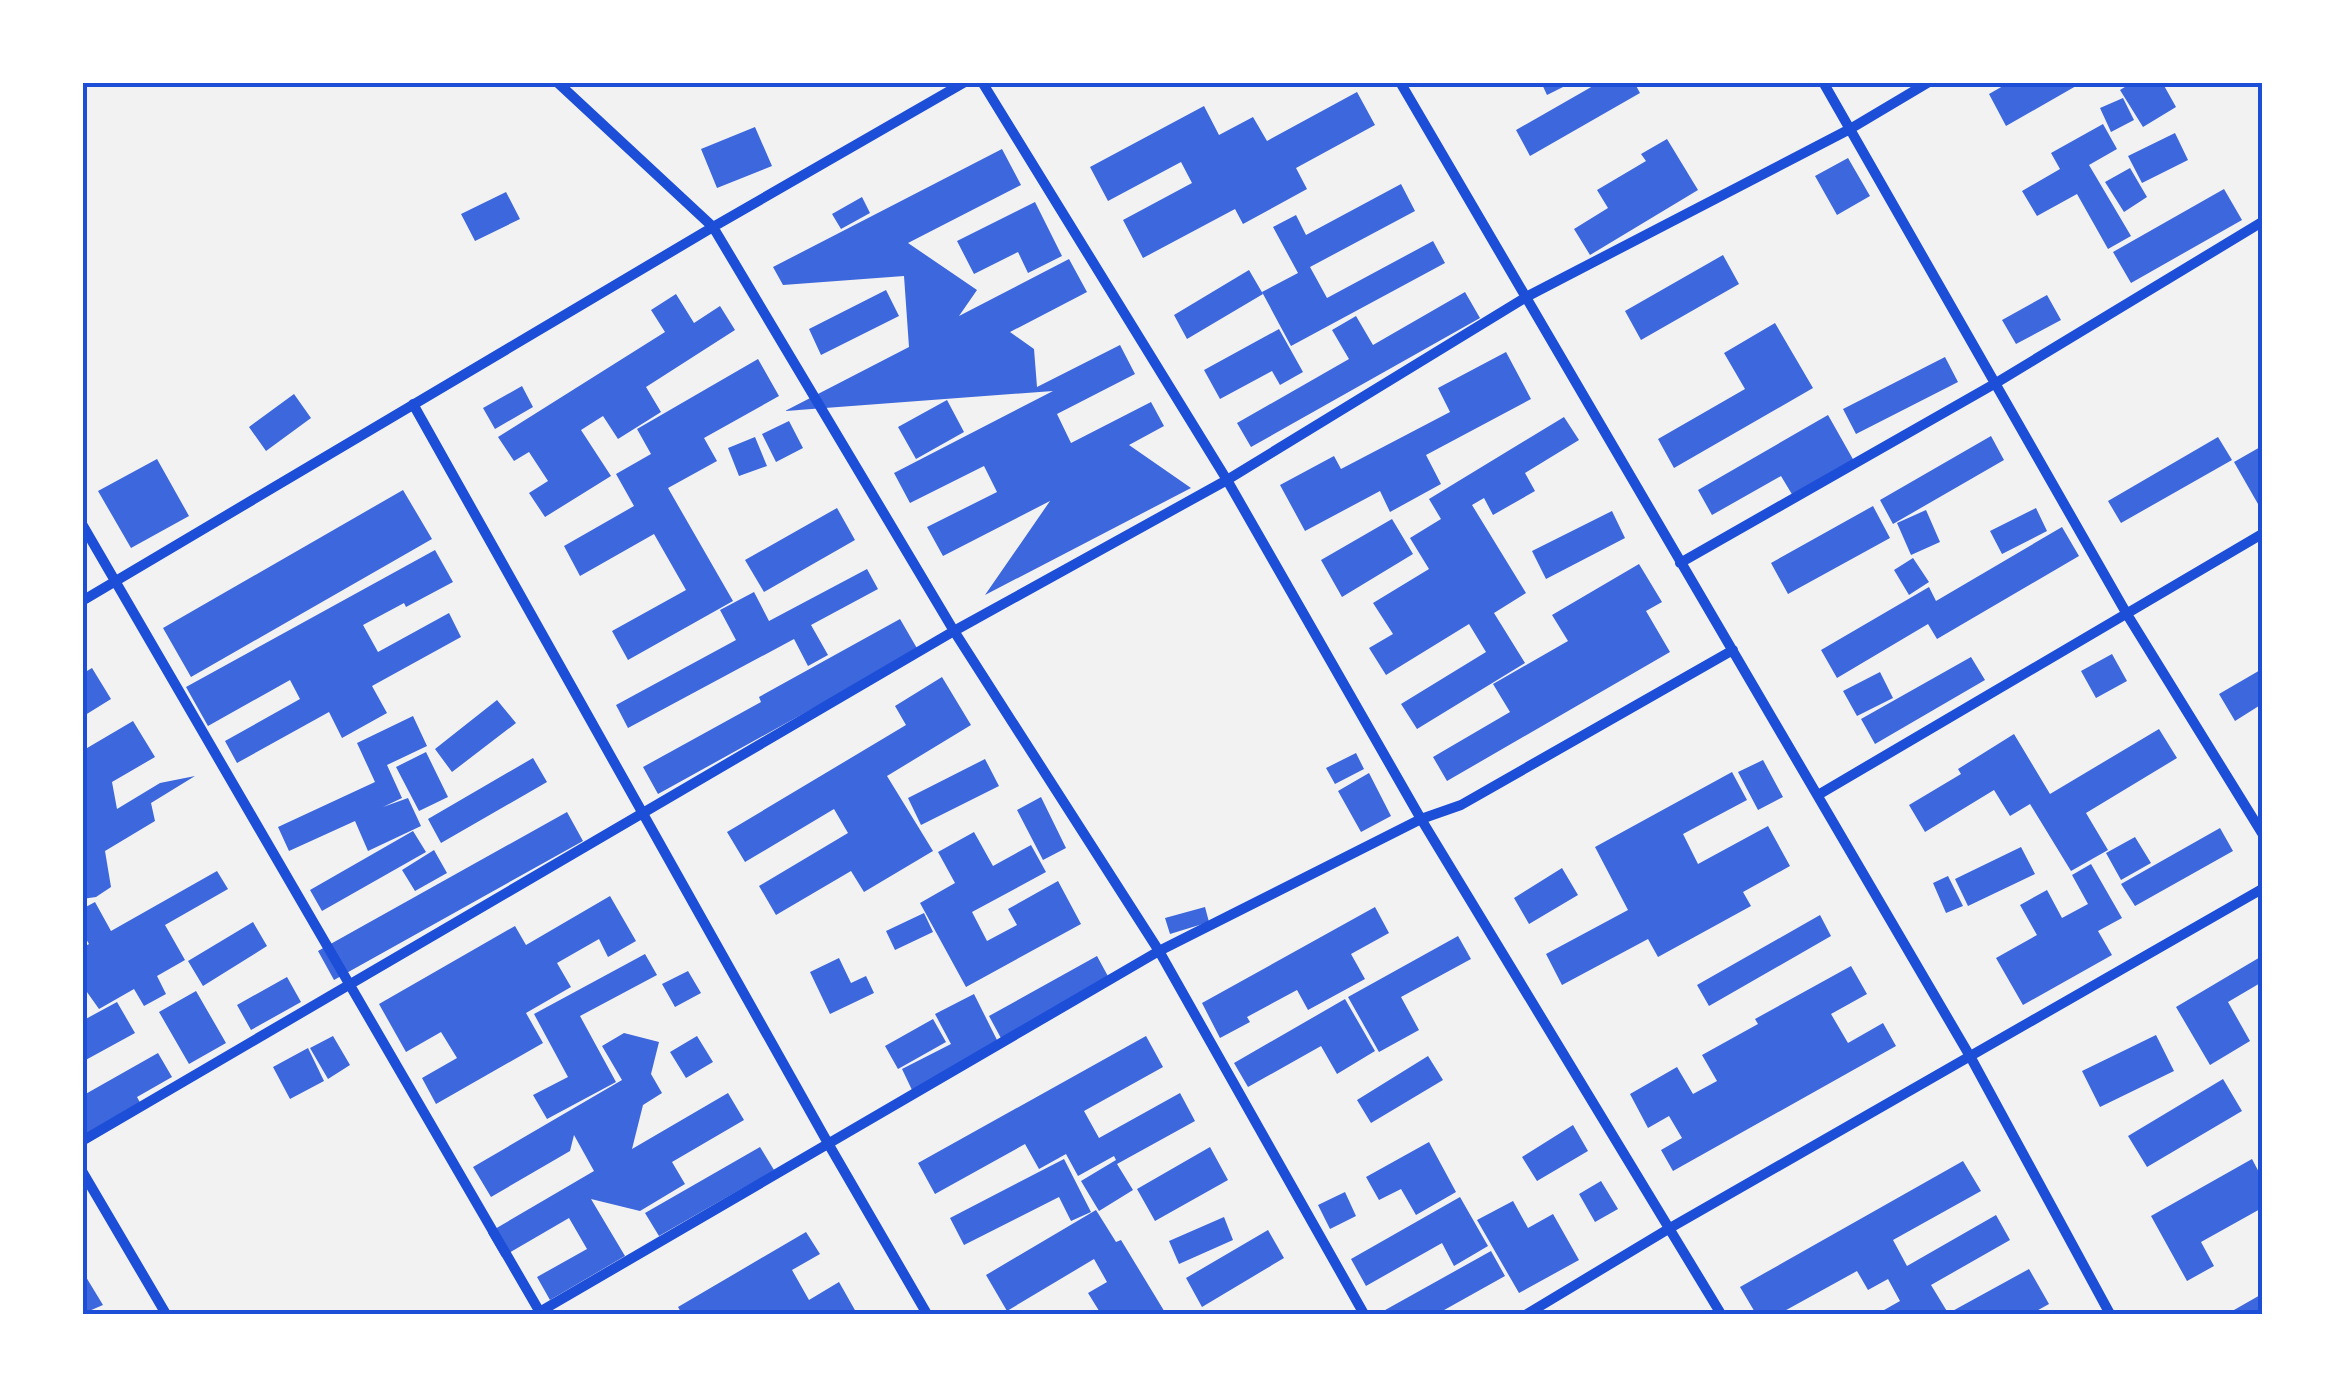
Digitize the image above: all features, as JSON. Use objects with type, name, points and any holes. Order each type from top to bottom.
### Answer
[{"type":"street","points":[[557,82],[714,226],[954,631],[1159,951],[1364,1314]]},
{"type":"street","points":[[82,601],[714,226],[966,82]]},
{"type":"street","points":[[982,82],[1227,480],[1421,820],[1721,1314]]},
{"type":"street","points":[[1400,82],[1971,1058],[2110,1314]]},
{"type":"street","points":[[1823,82],[2128,616],[2262,833]]},
{"type":"street","points":[[82,1141],[954,631],[1227,480],[1528,296],[1850,129],[1928,82]]},
{"type":"street","points":[[1680,563],[1996,384],[2262,222]]},
{"type":"street","points":[[413,404],[927,1314]]},
{"type":"street","points":[[82,524],[539,1314],[1159,951],[1421,820],[1461,806],[1733,650]]},
{"type":"street","points":[[1818,795],[2262,534]]},
{"type":"street","points":[[1527,1314],[2262,889]]},
{"type":"street","points":[[82,1171],[166,1314]]},
{"type":"building","points":[[1541,82],[1573,82],[1547,95]]},
{"type":"building","points":[[1600,82],[1634,82],[1640,93],[1530,156],[1516,130]]},
{"type":"building","points":[[2010,82],[2083,82],[2006,126],[1989,94]]},
{"type":"building","points":[[2133,82],[2162,82],[2176,107],[2143,127],[2120,90]]},
{"type":"building","points":[[1357,92],[1375,125],[1296,168],[1307,189],[1243,224],[1235,209],[1143,258],[1123,220],[1192,183],[1181,162],[1108,201],[1090,167],[1204,106],[1219,135],[1253,117],[1267,141]]},
{"type":"building","points":[[2123,98],[2134,120],[2111,132],[2100,108]]},
{"type":"building","points":[[2103,124],[2117,149],[2089,165],[2131,236],[2108,249],[2077,194],[2037,216],[2022,191],[2060,169],[2051,153]]},
{"type":"building","points":[[755,127],[772,166],[717,188],[701,149]]},
{"type":"building","points":[[2175,133],[2188,160],[2142,183],[2128,156]]},
{"type":"building","points":[[1667,139],[1698,190],[1590,255],[1574,229],[1608,208],[1597,190],[1646,161],[1641,154]]},
{"type":"building","points":[[1002,149],[1021,185],[908,243],[977,290],[959,316],[1069,259],[1087,292],[1010,332],[1034,349],[1037,387],[1120,345],[1135,374],[1057,414],[1071,443],[1151,402],[1164,426],[1129,445],[1191,488],[985,595],[1050,501],[943,556],[927,527],[997,492],[984,466],[910,503],[894,473],[1053,391],[785,411],[909,347],[904,276],[783,285],[773,267]]},
{"type":"building","points":[[1848,158],[1870,196],[1837,215],[1815,176]]},
{"type":"building","points":[[2130,168],[2147,197],[2124,212],[2105,182]]},
{"type":"building","points":[[1401,184],[1415,211],[1310,267],[1327,298],[1433,241],[1445,263],[1291,346],[1262,292],[1298,273],[1273,227],[1296,215],[1306,235]]},
{"type":"building","points":[[2224,189],[2242,220],[2131,283],[2113,252]]},
{"type":"building","points":[[506,192],[520,219],[475,241],[461,214]]},
{"type":"building","points":[[862,197],[870,213],[841,229],[832,214]]},
{"type":"building","points":[[1035,202],[1062,256],[1028,273],[1018,252],[974,274],[957,241]]},
{"type":"building","points":[[1723,255],[1739,284],[1641,340],[1625,311]]},
{"type":"building","points":[[1249,270],[1263,294],[1187,339],[1174,315]]},
{"type":"building","points":[[886,290],[899,316],[821,355],[809,329]]},
{"type":"building","points":[[1465,292],[1480,318],[1251,447],[1237,423],[1349,359],[1332,330],[1356,316],[1373,345]]},
{"type":"building","points":[[676,294],[694,323],[720,306],[735,330],[646,387],[661,412],[618,439],[603,416],[581,430],[611,476],[545,517],[529,493],[548,481],[529,452],[514,461],[498,437],[665,332],[651,310]]},
{"type":"building","points":[[2047,295],[2061,320],[2016,344],[2002,320]]},
{"type":"building","points":[[1775,323],[1813,388],[1674,468],[1658,439],[1745,389],[1724,353]]},
{"type":"building","points":[[1279,329],[1303,372],[1280,385],[1272,371],[1220,399],[1204,370]]},
{"type":"building","points":[[1506,352],[1531,399],[1426,455],[1441,484],[1390,512],[1380,491],[1305,531],[1280,485],[1334,456],[1341,469],[1450,412],[1438,388]]},
{"type":"building","points":[[1945,357],[1958,382],[1856,434],[1843,409]]},
{"type":"building","points":[[758,359],[779,396],[704,438],[717,461],[668,488],[733,601],[628,660],[612,631],[686,590],[654,534],[580,576],[564,546],[634,506],[616,474],[651,454],[637,429]]},
{"type":"building","points":[[522,386],[533,407],[495,429],[483,408]]},
{"type":"building","points":[[294,394],[311,418],[266,451],[249,427]]},
{"type":"building","points":[[947,400],[964,432],[916,459],[898,427]]},
{"type":"building","points":[[1828,415],[1854,461],[1793,496],[1781,476],[1712,515],[1698,490]]},
{"type":"building","points":[[1564,417],[1579,440],[1525,473],[1535,491],[1493,515],[1484,498],[1472,505],[1526,593],[1494,613],[1525,663],[1417,729],[1401,704],[1486,652],[1469,624],[1386,675],[1369,648],[1393,634],[1373,603],[1429,569],[1410,538],[1441,519],[1429,499]]},
{"type":"building","points":[[789,421],[803,448],[776,462],[762,434]]},
{"type":"building","points":[[1991,436],[2004,460],[1893,524],[1880,500]]},
{"type":"building","points":[[755,437],[767,466],[739,476],[728,448]]},
{"type":"building","points":[[2218,437],[2232,460],[2121,523],[2108,501]]},
{"type":"building","points":[[2262,446],[2262,511],[2234,462]]},
{"type":"building","points":[[157,459],[189,516],[131,548],[98,491]]},
{"type":"building","points":[[403,490],[432,539],[191,677],[163,628]]},
{"type":"building","points":[[1873,506],[1890,538],[1788,594],[1771,563]]},
{"type":"building","points":[[837,508],[855,540],[764,592],[745,560]]},
{"type":"building","points":[[2036,508],[2047,531],[2002,554],[1990,531]]},
{"type":"building","points":[[1926,510],[1940,542],[1911,555],[1897,523]]},
{"type":"building","points":[[1612,511],[1625,538],[1546,579],[1532,551]]},
{"type":"building","points":[[1392,519],[1413,554],[1342,597],[1321,560]]},
{"type":"building","points":[[2062,527],[2079,556],[1937,639],[1928,624],[1837,678],[1821,650],[1929,587],[1936,601]]},
{"type":"building","points":[[435,550],[453,582],[363,625],[378,652],[449,613],[461,637],[372,686],[387,713],[342,738],[329,712],[237,763],[225,741],[300,699],[290,680],[208,726],[186,687]]},
{"type":"building","points":[[1913,558],[1929,582],[1909,595],[1894,570]]},
{"type":"building","points":[[1639,564],[1662,602],[1646,611],[1670,652],[1447,781],[1433,757],[1510,712],[1493,684],[1568,641],[1552,615]]},
{"type":"building","points":[[867,569],[878,589],[811,625],[828,655],[808,666],[794,639],[628,728],[616,705],[736,640],[720,610],[754,592],[769,621]]},
{"type":"building","points":[[900,619],[918,650],[658,794],[643,767]]},
{"type":"building","points":[[2112,654],[2127,681],[2096,698],[2081,671]]},
{"type":"building","points":[[1971,657],[1985,680],[1875,744],[1861,719]]},
{"type":"building","points":[[92,668],[111,699],[82,717],[82,674]]},
{"type":"building","points":[[2262,669],[2262,704],[2235,721],[2219,694]]},
{"type":"building","points":[[1880,672],[1893,698],[1857,716],[1843,691]]},
{"type":"building","points":[[942,677],[971,725],[887,776],[933,851],[864,892],[851,871],[776,915],[759,886],[848,833],[834,809],[745,862],[727,832],[906,725],[895,706]]},
{"type":"building","points":[[497,700],[516,723],[452,772],[435,749]]},
{"type":"building","points":[[413,716],[427,746],[387,765],[402,798],[383,807],[408,798],[421,826],[368,851],[355,821],[289,851],[278,827],[375,782],[357,743]]},
{"type":"building","points":[[133,721],[155,757],[112,782],[117,809],[160,783],[195,776],[151,803],[155,821],[105,851],[111,887],[96,897],[82,899],[82,751]]},
{"type":"building","points":[[2159,729],[2177,758],[2086,813],[2108,850],[2071,871],[2030,804],[2010,816],[1994,790],[1925,832],[1909,805],[1961,774],[1958,769],[2014,734],[2050,794]]},
{"type":"building","points":[[426,752],[448,797],[419,811],[396,767]]},
{"type":"building","points":[[1356,753],[1364,769],[1335,784],[1326,768]]},
{"type":"building","points":[[533,758],[547,782],[441,843],[428,819]]},
{"type":"building","points":[[985,759],[999,786],[921,825],[908,798]]},
{"type":"building","points":[[1763,760],[1783,797],[1758,810],[1738,772]]},
{"type":"building","points":[[1732,772],[1747,800],[1683,834],[1698,864],[1768,826],[1790,866],[1743,892],[1751,906],[1658,957],[1648,939],[1562,985],[1546,954],[1628,910],[1595,847]]},
{"type":"building","points":[[1369,773],[1391,816],[1361,832],[1338,791]]},
{"type":"building","points":[[1041,797],[1066,848],[1043,860],[1017,810]]},
{"type":"building","points":[[567,812],[583,841],[334,980],[318,951]]},
{"type":"building","points":[[2220,828],[2233,851],[2135,906],[2121,884]]},
{"type":"building","points":[[413,831],[426,852],[322,911],[310,890]]},
{"type":"building","points":[[974,832],[993,866],[1031,845],[1046,872],[972,912],[987,941],[1017,925],[1008,909],[1058,881],[1081,924],[966,987],[920,903],[955,883],[938,852]]},
{"type":"building","points":[[2135,837],[2151,863],[2121,880],[2106,853]]},
{"type":"building","points":[[2021,847],[2035,874],[1968,906],[1955,879]]},
{"type":"building","points":[[434,850],[447,873],[415,891],[402,870]]},
{"type":"building","points":[[2091,864],[2122,918],[2098,931],[2112,955],[2023,1005],[1996,958],[2037,935],[2020,905],[2047,890],[2062,918],[2088,904],[2072,875]]},
{"type":"building","points":[[1562,868],[1578,895],[1529,924],[1514,898]]},
{"type":"building","points":[[217,871],[228,889],[165,925],[185,960],[157,976],[166,994],[144,1006],[134,989],[99,1009],[82,985],[82,948],[89,944],[82,932],[82,909],[95,902],[111,931]]},
{"type":"building","points":[[1948,876],[1963,906],[1946,913],[1933,883]]},
{"type":"building","points":[[610,896],[636,941],[608,957],[599,939],[557,963],[571,987],[526,1013],[543,1043],[436,1104],[422,1078],[457,1058],[441,1032],[406,1052],[379,1004],[515,926],[526,945]]},
{"type":"building","points":[[1205,907],[1209,922],[1170,934],[1165,918]]},
{"type":"building","points":[[1375,907],[1389,933],[1351,954],[1365,979],[1308,1010],[1297,990],[1247,1017],[1250,1022],[1220,1038],[1202,1003]]},
{"type":"building","points":[[924,913],[933,932],[895,950],[886,931]]},
{"type":"building","points":[[1820,915],[1831,936],[1709,1006],[1697,985]]},
{"type":"building","points":[[253,922],[267,946],[203,986],[188,961]]},
{"type":"building","points":[[1458,936],[1471,959],[1401,997],[1419,1030],[1379,1052],[1348,997]]},
{"type":"building","points":[[645,954],[657,975],[580,1016],[616,1082],[547,1119],[533,1095],[568,1077],[534,1014]]},
{"type":"building","points":[[1097,956],[1110,980],[1002,1040],[989,1016]]},
{"type":"building","points":[[2262,956],[2262,982],[2228,1002],[2250,1041],[2210,1065],[2176,1007]]},
{"type":"building","points":[[839,958],[851,983],[866,976],[874,993],[830,1014],[810,972]]},
{"type":"building","points":[[1851,966],[1867,994],[1831,1014],[1848,1043],[1883,1023],[1896,1046],[1673,1171],[1661,1150],[1682,1138],[1669,1116],[1648,1128],[1630,1094],[1677,1067],[1693,1094],[1717,1081],[1702,1055],[1758,1024],[1755,1019]]},
{"type":"building","points":[[688,971],[701,993],[675,1007],[662,984]]},
{"type":"building","points":[[287,977],[301,1002],[251,1030],[237,1005]]},
{"type":"building","points":[[196,991],[226,1043],[189,1064],[159,1012]]},
{"type":"building","points":[[974,994],[1000,1046],[912,1090],[902,1069],[951,1044],[935,1014]]},
{"type":"building","points":[[1345,999],[1375,1051],[1337,1074],[1321,1046],[1248,1087],[1234,1063]]},
{"type":"building","points":[[117,1002],[135,1033],[82,1062],[82,1021]]},
{"type":"building","points":[[933,1019],[946,1042],[898,1069],[885,1046]]},
{"type":"building","points":[[624,1033],[659,1042],[651,1074],[662,1093],[643,1105],[632,1149],[728,1093],[744,1120],[672,1162],[685,1184],[640,1211],[591,1199],[625,1256],[550,1300],[537,1277],[587,1249],[569,1218],[502,1257],[488,1233],[594,1171],[574,1135],[570,1151],[491,1197],[473,1167],[622,1080],[602,1046]]},
{"type":"building","points":[[2156,1035],[2174,1071],[2100,1107],[2082,1071]]},
{"type":"building","points":[[333,1036],[350,1065],[328,1079],[310,1048]]},
{"type":"building","points":[[697,1036],[713,1062],[686,1078],[670,1052]]},
{"type":"building","points":[[1146,1036],[1163,1067],[1084,1111],[1099,1138],[1180,1093],[1195,1121],[1117,1164],[1133,1190],[1099,1211],[1081,1181],[1116,1160],[1114,1156],[1078,1176],[1066,1154],[1039,1169],[1025,1144],[935,1194],[918,1163]]},
{"type":"building","points":[[308,1048],[324,1081],[290,1099],[273,1067]]},
{"type":"building","points":[[158,1053],[172,1077],[137,1097],[143,1108],[82,1142],[82,1096]]},
{"type":"building","points":[[1428,1056],[1443,1080],[1371,1123],[1357,1100]]},
{"type":"building","points":[[2223,1079],[2242,1111],[2147,1167],[2128,1136]]},
{"type":"building","points":[[1573,1125],[1588,1151],[1537,1181],[1522,1157]]},
{"type":"building","points":[[1429,1142],[1456,1192],[1416,1215],[1401,1189],[1379,1200],[1366,1177]]},
{"type":"building","points":[[760,1147],[774,1170],[659,1236],[645,1213]]},
{"type":"building","points":[[1210,1147],[1228,1180],[1155,1221],[1137,1189]]},
{"type":"building","points":[[1064,1159],[1091,1212],[1071,1221],[1059,1197],[964,1245],[950,1218]]},
{"type":"building","points":[[2252,1159],[2262,1178],[2262,1208],[2201,1242],[2214,1266],[2187,1281],[2151,1216]]},
{"type":"building","points":[[1963,1161],[1981,1191],[1893,1240],[1907,1266],[1996,1215],[2010,1240],[1931,1285],[1948,1313],[1877,1314],[1900,1301],[1888,1279],[1868,1290],[1857,1271],[1779,1314],[1756,1314],[1740,1287]]},
{"type":"building","points":[[1601,1181],[1618,1209],[1595,1222],[1579,1194]]},
{"type":"building","points":[[1345,1192],[1356,1216],[1330,1229],[1318,1205]]},
{"type":"building","points":[[1460,1197],[1488,1246],[1454,1266],[1442,1243],[1366,1286],[1351,1259]]},
{"type":"building","points":[[1513,1201],[1528,1228],[1553,1214],[1579,1260],[1519,1293],[1477,1220]]},
{"type":"building","points":[[1096,1210],[1116,1242],[1121,1240],[1166,1314],[1101,1314],[1088,1293],[1107,1282],[1094,1259],[1007,1311],[986,1275]]},
{"type":"building","points":[[1224,1217],[1233,1240],[1179,1264],[1169,1241]]},
{"type":"building","points":[[1268,1230],[1284,1258],[1202,1307],[1186,1278]]},
{"type":"building","points":[[806,1232],[820,1254],[792,1270],[809,1300],[839,1282],[856,1312],[682,1314],[678,1307]]},
{"type":"building","points":[[1491,1251],[1505,1276],[1437,1314],[1378,1314]]},
{"type":"building","points":[[2029,1269],[2049,1304],[2031,1314],[1947,1314]]},
{"type":"building","points":[[86,1277],[103,1305],[82,1314],[82,1279]]},
{"type":"building","points":[[2262,1294],[2262,1314],[2227,1314]]}]
